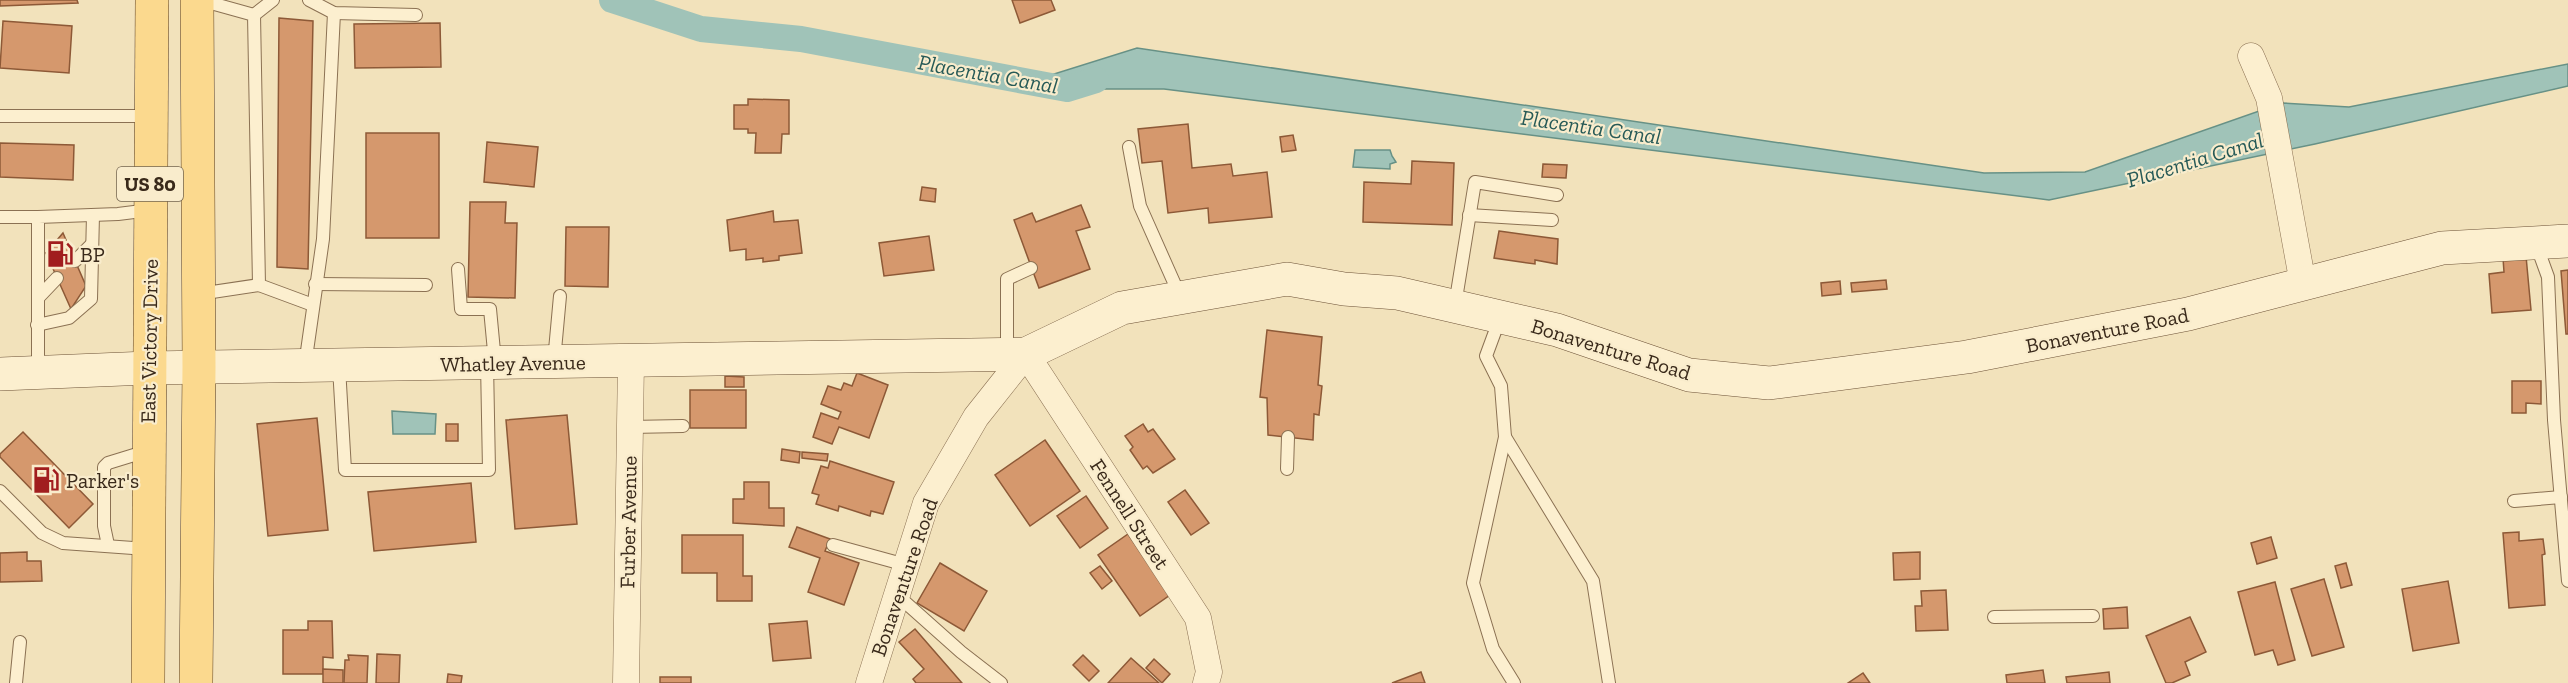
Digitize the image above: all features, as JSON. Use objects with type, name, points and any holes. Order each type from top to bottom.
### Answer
[{"type":"main road","name":"East Victory Drive","points":[[148,683],[148,368],[152,0]]},
{"type":"main road","name":"US 80","points":[[196,683],[199,367],[198,0]]},
{"type":"street","points":[[2251,56],[2269,98],[2282,181],[2303,284]]},
{"type":"street","name":"Bonaventure Road","points":[[869,683],[926,503],[1016,354],[1122,308],[1287,279],[1344,289],[1397,293],[1557,330],[1689,375],[1769,383],[1967,357],[2188,314],[2442,248],[2568,241]]},
{"type":"street","name":"Whatley Avenue","points":[[0,374],[148,368],[1016,354]]},
{"type":"street","name":"Fennell Street","points":[[1016,354],[1198,618],[1209,672],[1206,683]]},
{"type":"street","name":"Furber Avenue","points":[[626,683],[630,361]]},
{"type":"lane","points":[[198,0],[254,15]]},
{"type":"lane","points":[[254,15],[273,0]]},
{"type":"lane","points":[[309,0],[334,13],[416,15]]},
{"type":"lane","points":[[305,366],[323,239],[334,13]]},
{"type":"lane","points":[[254,15],[259,285]]},
{"type":"lane","points":[[0,116],[151,116]]},
{"type":"lane","points":[[1129,147],[1140,206],[1181,297]]},
{"type":"lane","points":[[1455,307],[1474,182],[1557,195]]},
{"type":"lane","points":[[0,217],[93,215],[150,210]]},
{"type":"lane","points":[[37,325],[69,318],[91,299],[93,215]]},
{"type":"lane","points":[[1469,215],[1552,220]]},
{"type":"lane","points":[[38,217],[38,372]]},
{"type":"lane","points":[[2535,243],[2548,277],[2554,420],[2568,581]]},
{"type":"lane","points":[[75,261],[92,244]]},
{"type":"lane","points":[[1016,354],[1007,279],[1031,268]]},
{"type":"lane","points":[[339,365],[345,470],[489,470],[490,309],[461,309],[458,269]]},
{"type":"lane","points":[[38,298],[57,278]]},
{"type":"lane","points":[[315,284],[426,285]]},
{"type":"lane","points":[[198,294],[259,285],[313,305]]},
{"type":"lane","points":[[554,362],[560,296]]},
{"type":"lane","points":[[1500,317],[1486,356],[1501,386],[1505,437],[1473,583],[1493,649],[1514,683]]},
{"type":"lane","points":[[630,427],[683,426]]},
{"type":"lane","points":[[1287,470],[1288,437]]},
{"type":"lane","points":[[1505,437],[1593,581],[1609,683]]},
{"type":"lane","points":[[108,545],[102,477],[104,467],[108,463],[148,450]]},
{"type":"lane","points":[[0,491],[42,533],[63,543],[148,549]]},
{"type":"lane","points":[[2514,501],[2561,497]]},
{"type":"lane","points":[[833,545],[906,565]]},
{"type":"lane","points":[[897,595],[961,652],[1001,683]]},
{"type":"lane","points":[[1994,617],[2093,616]]},
{"type":"lane","points":[[16,683],[20,642]]},
{"type":"water","points":[[801,39],[1051,75],[1137,48],[1984,173],[2085,172],[2282,103],[2349,107],[2568,64],[2568,86],[2315,144],[2049,200],[1164,89],[1067,89]]},
{"type":"water","points":[[1355,150],[1390,150],[1396,162],[1390,164],[1390,169],[1353,167]]},
{"type":"water","points":[[392,411],[436,414],[435,434],[393,434]]},
{"type":"building","points":[[0,0],[77,0],[78,3],[0,6]]},
{"type":"building","points":[[1012,0],[1051,0],[1055,10],[1020,23]]},
{"type":"building","points":[[279,18],[313,21],[308,269],[277,267]]},
{"type":"building","points":[[3,21],[72,26],[69,73],[0,68]]},
{"type":"building","points":[[440,23],[441,67],[355,68],[354,24]]},
{"type":"building","points":[[748,99],[789,100],[789,134],[782,134],[781,153],[755,153],[756,133],[748,133],[748,129],[734,129],[734,105],[748,105]]},
{"type":"building","points":[[1188,124],[1192,168],[1231,164],[1233,176],[1267,172],[1272,217],[1209,223],[1208,208],[1168,213],[1162,161],[1142,163],[1138,129]]},
{"type":"building","points":[[366,133],[439,133],[439,238],[366,238]]},
{"type":"building","points":[[1293,135],[1296,150],[1282,152],[1280,137]]},
{"type":"building","points":[[487,142],[538,147],[534,187],[484,182]]},
{"type":"building","points":[[0,143],[74,145],[73,180],[0,177]]},
{"type":"building","points":[[1412,161],[1454,163],[1452,225],[1363,222],[1364,182],[1411,184]]},
{"type":"building","points":[[1543,164],[1567,165],[1566,178],[1542,177]]},
{"type":"building","points":[[922,187],[936,189],[935,202],[920,200]]},
{"type":"building","points":[[470,202],[506,202],[505,223],[517,223],[515,298],[468,297]]},
{"type":"building","points":[[1081,205],[1090,227],[1076,231],[1090,269],[1039,288],[1014,220],[1032,213],[1036,222]]},
{"type":"building","points":[[773,211],[774,222],[798,220],[802,253],[779,256],[779,260],[763,262],[763,258],[746,260],[746,249],[730,251],[727,220]]},
{"type":"building","points":[[566,227],[609,227],[608,287],[565,286]]},
{"type":"building","points":[[1499,231],[1558,239],[1557,264],[1535,260],[1535,264],[1494,258]]},
{"type":"building","points":[[63,233],[86,286],[71,309],[46,253]]},
{"type":"building","points":[[929,236],[934,270],[884,276],[879,243]]},
{"type":"building","points":[[2526,256],[2531,310],[2492,313],[2489,274],[2504,272],[2503,258]]},
{"type":"building","points":[[2568,270],[2568,334],[2566,334],[2561,271]]},
{"type":"building","points":[[1886,280],[1887,289],[1852,292],[1851,283]]},
{"type":"building","points":[[1840,281],[1841,294],[1822,296],[1821,283]]},
{"type":"building","points":[[1267,330],[1322,337],[1318,385],[1322,386],[1319,415],[1314,414],[1313,440],[1268,435],[1267,398],[1260,397]]},
{"type":"building","points":[[857,373],[888,385],[869,438],[839,427],[832,444],[813,437],[821,413],[838,419],[841,412],[821,404],[828,386],[841,390],[844,383],[852,386]]},
{"type":"building","points":[[725,376],[744,377],[744,387],[725,387]]},
{"type":"building","points":[[2512,381],[2541,381],[2541,404],[2526,403],[2526,413],[2512,413]]},
{"type":"building","points":[[690,390],[746,390],[746,428],[690,428]]},
{"type":"building","points":[[567,415],[577,524],[515,529],[506,420]]},
{"type":"building","points":[[317,418],[328,530],[268,536],[257,424]]},
{"type":"building","points":[[446,424],[458,424],[458,441],[446,441]]},
{"type":"building","points":[[1143,424],[1148,432],[1153,429],[1175,459],[1153,473],[1147,466],[1143,469],[1130,450],[1133,447],[1125,436]]},
{"type":"building","name":"Parker's","points":[[23,432],[93,504],[69,528],[0,457],[0,454]]},
{"type":"building","points":[[1045,440],[1080,491],[1030,526],[995,475]]},
{"type":"building","points":[[782,449],[800,452],[799,463],[781,460]]},
{"type":"building","points":[[802,452],[828,454],[827,461],[802,458]]},
{"type":"building","points":[[830,461],[894,482],[883,514],[871,511],[870,516],[839,506],[838,511],[816,504],[819,495],[812,493],[821,466],[828,468]]},
{"type":"building","points":[[744,482],[769,482],[769,508],[784,508],[784,526],[733,523],[733,499],[744,499]]},
{"type":"building","points":[[471,483],[476,542],[374,551],[368,492]]},
{"type":"building","points":[[1185,490],[1209,523],[1191,535],[1168,502]]},
{"type":"building","points":[[1086,496],[1108,528],[1080,548],[1057,516]]},
{"type":"building","points":[[797,527],[830,539],[825,551],[859,563],[844,605],[808,592],[820,558],[789,547]]},
{"type":"building","points":[[2519,532],[2519,541],[2543,539],[2545,605],[2509,608],[2503,533]]},
{"type":"building","points":[[1128,534],[1170,595],[1140,616],[1098,555]]},
{"type":"building","points":[[682,535],[743,535],[743,576],[752,576],[752,601],[717,601],[717,573],[682,573]]},
{"type":"building","points":[[2271,537],[2277,558],[2257,564],[2251,543]]},
{"type":"building","points":[[27,552],[27,561],[41,561],[42,581],[0,582],[0,553]]},
{"type":"building","points":[[1920,552],[1920,579],[1894,580],[1893,553]]},
{"type":"building","points":[[940,563],[987,591],[964,631],[917,603]]},
{"type":"building","points":[[2346,563],[2352,585],[2341,588],[2335,566]]},
{"type":"building","points":[[1100,566],[1112,581],[1102,589],[1090,573]]},
{"type":"building","points":[[2324,579],[2344,647],[2312,656],[2291,589]]},
{"type":"building","points":[[2448,581],[2459,643],[2413,651],[2402,589]]},
{"type":"building","points":[[2275,582],[2295,660],[2278,665],[2273,650],[2255,655],[2238,592]]},
{"type":"building","points":[[1946,590],[1948,630],[1916,631],[1915,606],[1922,606],[1921,591]]},
{"type":"building","points":[[2127,607],[2128,628],[2104,629],[2103,609]]},
{"type":"building","points":[[2190,617],[2206,652],[2185,662],[2190,675],[2172,683],[2166,683],[2146,636]]},
{"type":"building","points":[[308,621],[332,621],[333,658],[323,657],[323,674],[283,674],[283,630],[308,630]]},
{"type":"building","points":[[807,621],[811,658],[773,661],[769,624]]},
{"type":"building","points":[[915,629],[962,683],[916,683],[913,679],[924,669],[899,642]]},
{"type":"building","points":[[377,654],[400,655],[399,683],[376,683]]},
{"type":"building","points":[[348,655],[368,656],[367,683],[344,683],[345,660],[349,660]]},
{"type":"building","points":[[1083,655],[1099,671],[1089,681],[1073,665]]},
{"type":"building","points":[[1131,658],[1159,683],[1108,683]]},
{"type":"building","points":[[1154,659],[1170,674],[1162,683],[1146,668]]},
{"type":"building","points":[[323,669],[343,670],[343,683],[323,683]]},
{"type":"building","points":[[2043,670],[2045,683],[2007,683],[2006,675]]},
{"type":"building","points":[[1421,672],[1425,683],[1392,683]]},
{"type":"building","points":[[2109,672],[2110,683],[2067,683],[2066,677]]},
{"type":"building","points":[[1863,673],[1870,683],[1848,683]]},
{"type":"building","points":[[448,674],[462,676],[461,683],[447,683]]},
{"type":"building","points":[[660,677],[691,677],[691,683],[660,683]]},
{"type":"waterway","name":"Placentia Canal","points":[[612,0],[701,29],[801,39],[1067,89],[1096,80]]},
{"type":"place","name":"BP","points":[[60,254]]},
{"type":"place","name":"Parker's","points":[[46,480]]}]
